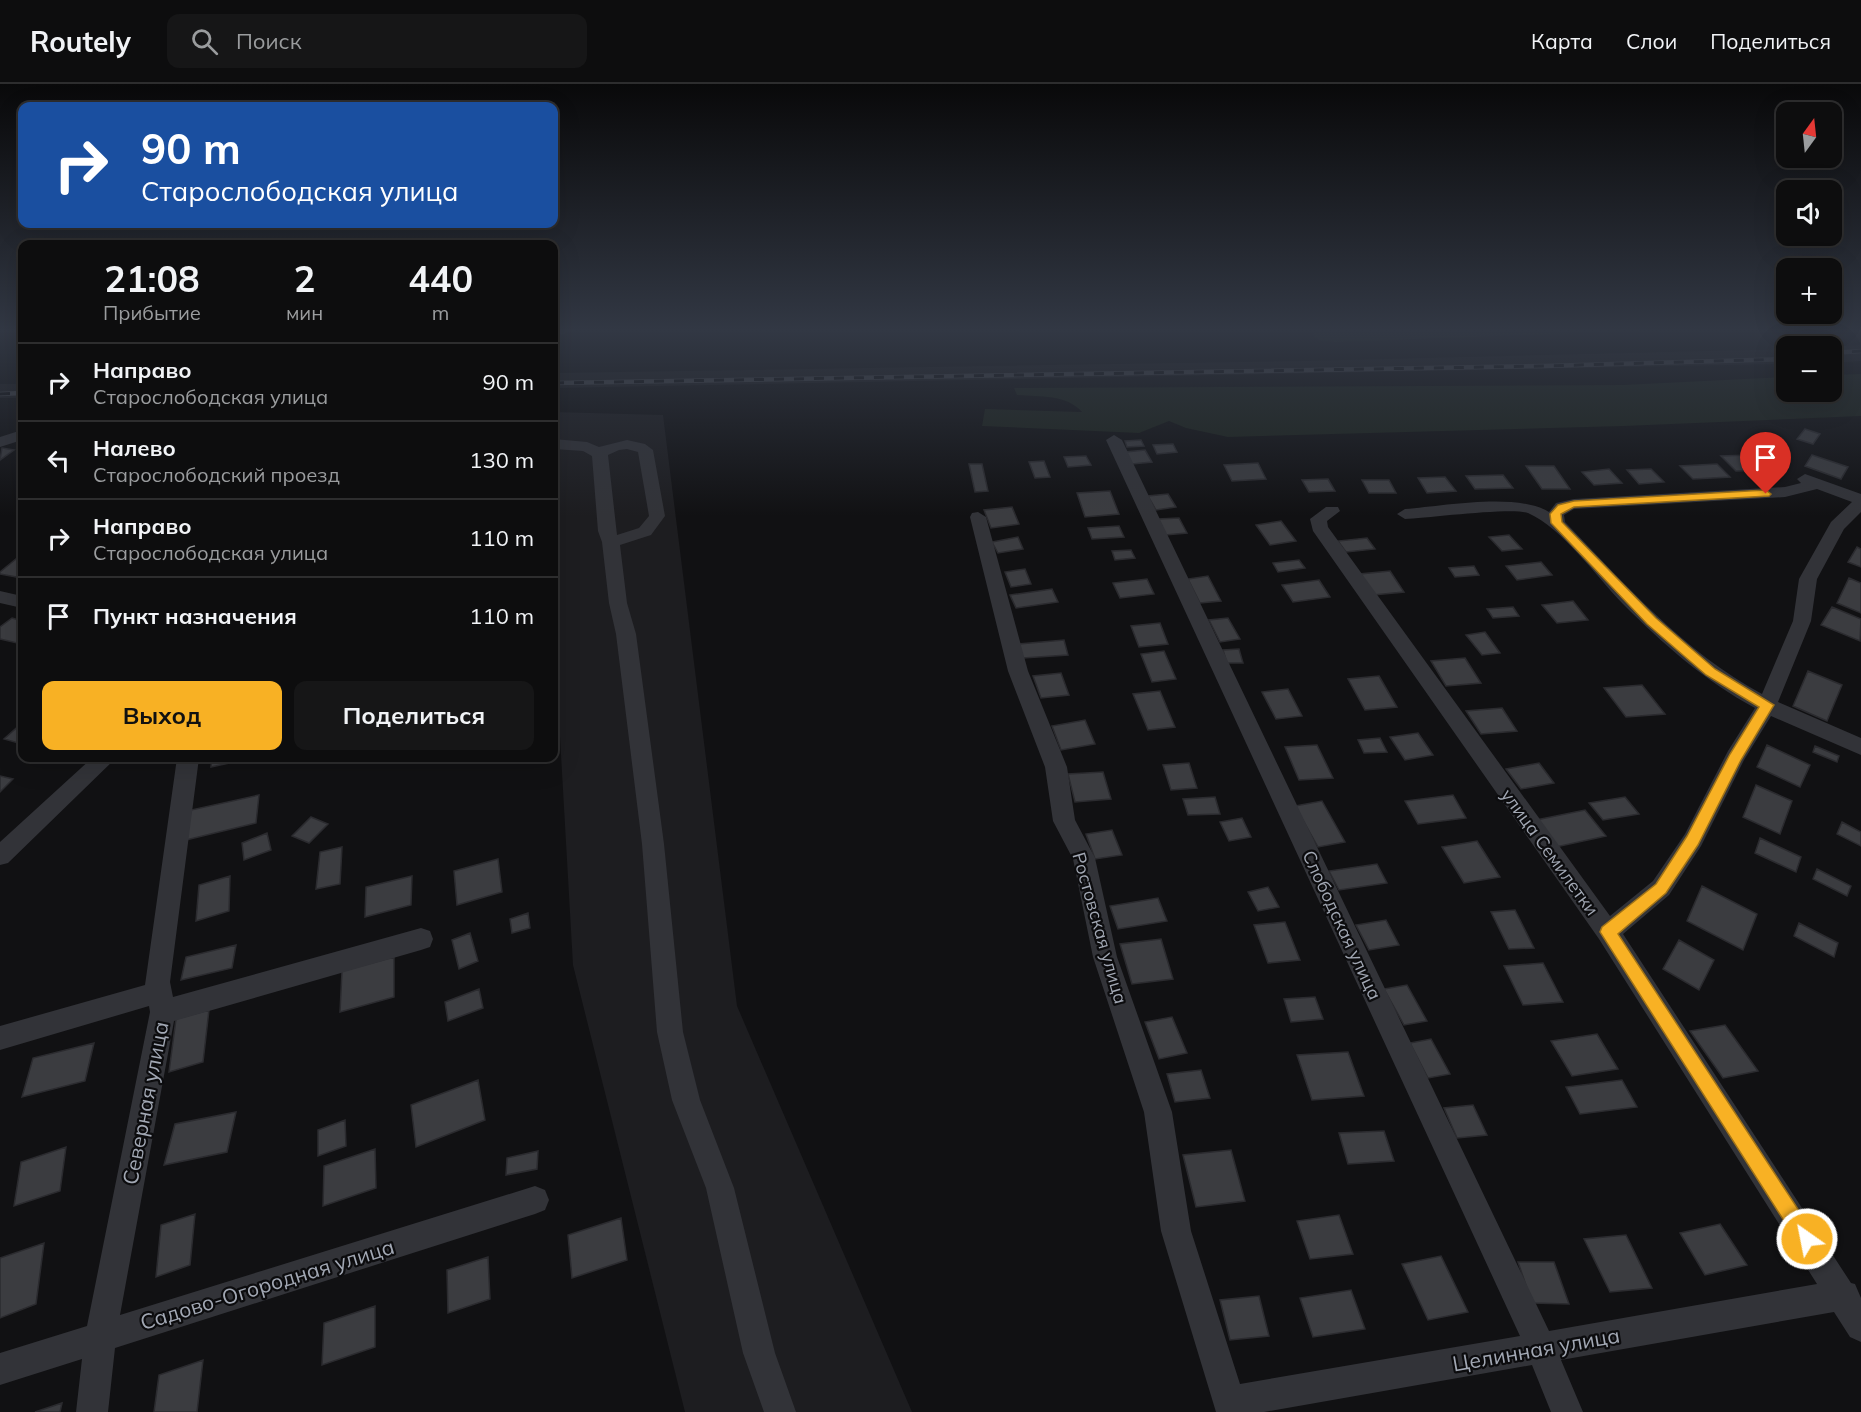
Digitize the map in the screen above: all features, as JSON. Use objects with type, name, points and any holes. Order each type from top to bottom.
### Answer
[{"type":"street","points":[[0,442],[18,436]]},
{"type":"street","name":"Слободская улица","points":[[1114,440],[1540,1348],[1567,1412]]},
{"type":"street","points":[[558,444],[587,447],[600,454]]},
{"type":"street","points":[[600,454],[609,447],[624,445],[638,446],[645,450],[657,516],[655,524],[644,533],[611,542]]},
{"type":"street","points":[[600,454],[607,531],[611,542],[618,603],[627,634],[653,844],[662,965],[670,1032],[686,1100],[720,1188],[759,1353],[780,1412]]},
{"type":"street","points":[[1556,523],[1556,514],[1562,507],[1574,504],[1785,492],[1811,481],[1861,502],[1837,526],[1808,579],[1802,621],[1767,705],[1735,758],[1693,840],[1661,888],[1608,932]]},
{"type":"street","points":[[1405,513],[1516,506],[1531,508],[1556,523],[1652,621],[1711,672],[1767,705],[1861,747]]},
{"type":"street","name":"улица Семилетки","points":[[1332,511],[1318,519],[1319,528],[1608,932],[1844,1295],[1861,1326]]},
{"type":"street","name":"Ростовская улица","points":[[978,517],[1018,671],[1056,768],[1064,821],[1084,858],[1105,957],[1158,1112],[1176,1231],[1230,1407]]},
{"type":"street","points":[[0,614],[13,600]]},
{"type":"street","points":[[0,856],[101,762]]},
{"type":"street","name":"Северная улица","points":[[92,1412],[101,1336],[161,1002],[157,982],[187,762]]},
{"type":"street","points":[[0,1038],[161,1002],[421,939]]},
{"type":"street","name":"Садово-Огородная улица","points":[[0,1369],[535,1200]]},
{"type":"street","name":"Целинная улица","points":[[1230,1407],[1540,1348],[1844,1295]]},
{"type":"shaded area","points":[[0,392],[18,392],[18,398],[0,398]]},
{"type":"shaded area","points":[[1016,392],[1776,392],[1776,402],[1842,402],[1842,392],[1861,392],[1861,416],[1624,426],[1228,437],[1186,428],[1169,421],[1139,433],[982,426],[985,409],[1082,412],[1076,406],[1060,399],[1017,395]]},
{"type":"shaded area","points":[[558,412],[663,415],[737,1006],[912,1412],[685,1412],[573,965],[558,702]]},
{"type":"building","points":[[1805,429],[1820,434],[1813,444],[1797,439]]},
{"type":"building","points":[[1141,440],[1144,446],[1127,447],[1125,441]]},
{"type":"building","points":[[1173,444],[1177,452],[1157,454],[1153,445]]},
{"type":"building","points":[[2,448],[14,450],[0,460]]},
{"type":"building","points":[[1145,450],[1152,462],[1132,464],[1126,452]]},
{"type":"building","points":[[1750,455],[1765,470],[1736,471],[1721,456]]},
{"type":"building","points":[[1812,455],[1848,467],[1841,479],[1805,466]]},
{"type":"building","points":[[1086,456],[1091,465],[1068,467],[1064,457]]},
{"type":"building","points":[[1044,461],[1050,477],[1035,478],[1029,462]]},
{"type":"building","points":[[1258,463],[1266,479],[1232,481],[1224,465]]},
{"type":"building","points":[[969,464],[982,464],[988,491],[975,492]]},
{"type":"building","points":[[1717,464],[1730,477],[1693,479],[1680,466]]},
{"type":"building","points":[[1526,466],[1554,466],[1570,489],[1542,489]]},
{"type":"building","points":[[1609,469],[1622,483],[1594,485],[1582,472]]},
{"type":"building","points":[[1651,469],[1664,482],[1639,484],[1627,470]]},
{"type":"building","points":[[1503,475],[1513,488],[1475,489],[1466,476]]},
{"type":"building","points":[[1445,477],[1456,491],[1427,493],[1418,478]]},
{"type":"building","points":[[1328,479],[1335,491],[1309,492],[1302,480]]},
{"type":"building","points":[[1362,480],[1389,480],[1396,493],[1369,493]]},
{"type":"building","points":[[1110,491],[1119,514],[1085,517],[1077,493]]},
{"type":"building","points":[[1168,494],[1176,507],[1156,510],[1148,496]]},
{"type":"building","points":[[1012,507],[1019,524],[991,528],[984,510]]},
{"type":"building","points":[[1179,518],[1187,533],[1165,535],[1158,519]]},
{"type":"building","points":[[1281,521],[1296,541],[1270,545],[1256,525]]},
{"type":"building","points":[[1119,526],[1124,537],[1092,539],[1088,528]]},
{"type":"building","points":[[1509,535],[1522,549],[1502,551],[1489,537]]},
{"type":"building","points":[[1018,537],[1023,549],[998,553],[992,542]]},
{"type":"building","points":[[1367,538],[1375,549],[1346,552],[1338,541]]},
{"type":"building","points":[[1857,547],[1861,549],[1861,567],[1848,562]]},
{"type":"building","points":[[1131,550],[1135,558],[1115,560],[1112,551]]},
{"type":"building","points":[[18,557],[18,577],[0,574]]},
{"type":"building","points":[[1299,560],[1305,568],[1278,572],[1273,563]]},
{"type":"building","points":[[1541,562],[1552,575],[1517,580],[1506,566]]},
{"type":"building","points":[[1474,566],[1479,575],[1455,577],[1449,568]]},
{"type":"building","points":[[1025,569],[1031,584],[1011,587],[1005,572]]},
{"type":"building","points":[[1390,571],[1404,592],[1373,595],[1360,574]]},
{"type":"building","points":[[1208,576],[1221,601],[1200,603],[1188,579]]},
{"type":"building","points":[[1849,578],[1861,583],[1861,613],[1837,603]]},
{"type":"building","points":[[1147,579],[1154,594],[1120,598],[1113,583]]},
{"type":"building","points":[[1319,580],[1330,597],[1293,602],[1282,585]]},
{"type":"building","points":[[1052,589],[1058,602],[1016,608],[1010,595]]},
{"type":"building","points":[[1573,601],[1588,620],[1557,623],[1542,605]]},
{"type":"building","points":[[1513,607],[1519,616],[1493,618],[1487,609]]},
{"type":"building","points":[[1832,607],[1861,619],[1860,641],[1821,625]]},
{"type":"building","points":[[12,618],[18,620],[18,642],[0,639],[0,627]]},
{"type":"building","points":[[1228,618],[1240,639],[1220,642],[1209,620]]},
{"type":"building","points":[[1160,623],[1168,644],[1139,647],[1131,626]]},
{"type":"building","points":[[1485,632],[1500,653],[1482,655],[1466,635]]},
{"type":"building","points":[[1064,640],[1068,655],[1023,658],[1019,644]]},
{"type":"building","points":[[1239,649],[1243,663],[1227,663],[1223,650]]},
{"type":"building","points":[[1164,651],[1176,679],[1152,682],[1141,654]]},
{"type":"building","points":[[1465,658],[1481,683],[1446,686],[1431,661]]},
{"type":"building","points":[[1808,671],[1842,685],[1827,721],[1793,706]]},
{"type":"building","points":[[1061,673],[1069,695],[1041,698],[1033,676]]},
{"type":"building","points":[[1379,676],[1397,707],[1365,710],[1348,679]]},
{"type":"building","points":[[1642,685],[1665,714],[1626,717],[1604,688]]},
{"type":"building","points":[[1288,689],[1302,716],[1276,719],[1262,692]]},
{"type":"building","points":[[1160,691],[1175,727],[1148,730],[1133,694]]},
{"type":"building","points":[[1502,708],[1517,731],[1481,734],[1466,711]]},
{"type":"building","points":[[1085,720],[1095,744],[1061,750],[1052,726]]},
{"type":"building","points":[[18,727],[18,743],[4,739]]},
{"type":"building","points":[[1418,733],[1433,755],[1405,760],[1390,737]]},
{"type":"building","points":[[1380,738],[1387,752],[1364,753],[1358,740]]},
{"type":"building","points":[[1317,745],[1333,778],[1299,780],[1285,747]]},
{"type":"building","points":[[1767,745],[1810,765],[1800,787],[1757,767]]},
{"type":"building","points":[[1815,746],[1839,756],[1837,762],[1813,752]]},
{"type":"building","points":[[212,762],[234,762],[211,767]]},
{"type":"building","points":[[1189,763],[1197,788],[1171,790],[1163,765]]},
{"type":"building","points":[[1539,763],[1554,783],[1521,789],[1506,769]]},
{"type":"building","points":[[1103,772],[1111,799],[1075,802],[1068,774]]},
{"type":"building","points":[[0,776],[13,779],[0,792]]},
{"type":"building","points":[[1756,785],[1792,801],[1780,834],[1743,817]]},
{"type":"building","points":[[259,795],[256,823],[186,840],[191,810]]},
{"type":"building","points":[[1453,795],[1466,818],[1418,824],[1405,801]]},
{"type":"building","points":[[1215,797],[1220,814],[1188,815],[1183,799]]},
{"type":"building","points":[[1625,797],[1639,814],[1603,820],[1589,803]]},
{"type":"building","points":[[1322,801],[1345,842],[1318,847],[1295,806]]},
{"type":"building","points":[[1585,810],[1606,836],[1556,847],[1536,820]]},
{"type":"building","points":[[311,817],[328,824],[309,843],[292,836]]},
{"type":"building","points":[[1242,818],[1251,837],[1229,841],[1220,822]]},
{"type":"building","points":[[1842,822],[1861,832],[1861,846],[1837,834]]},
{"type":"building","points":[[1112,830],[1122,855],[1095,859],[1086,834]]},
{"type":"building","points":[[267,833],[271,850],[244,860],[242,843]]},
{"type":"building","points":[[1760,838],[1801,857],[1796,872],[1755,853]]},
{"type":"building","points":[[1477,841],[1500,877],[1464,883],[1442,847]]},
{"type":"building","points":[[342,847],[340,884],[316,889],[320,852]]},
{"type":"building","points":[[498,859],[502,892],[457,905],[454,871]]},
{"type":"building","points":[[1377,864],[1387,883],[1339,890],[1329,871]]},
{"type":"building","points":[[1817,869],[1851,886],[1847,896],[1813,879]]},
{"type":"building","points":[[230,876],[229,911],[196,921],[199,885]]},
{"type":"building","points":[[412,876],[411,905],[365,917],[366,887]]},
{"type":"building","points":[[1702,886],[1757,914],[1743,950],[1687,921]]},
{"type":"building","points":[[1268,887],[1279,907],[1258,911],[1248,892]]},
{"type":"building","points":[[1158,898],[1167,921],[1118,929],[1110,906]]},
{"type":"building","points":[[1515,910],[1534,948],[1509,949],[1491,912]]},
{"type":"building","points":[[528,913],[530,928],[512,933],[510,919]]},
{"type":"building","points":[[1386,920],[1399,945],[1369,950],[1356,925]]},
{"type":"building","points":[[1285,922],[1300,960],[1268,963],[1254,925]]},
{"type":"building","points":[[1799,923],[1838,943],[1834,957],[1794,936]]},
{"type":"building","points":[[470,933],[478,961],[459,969],[452,940]]},
{"type":"building","points":[[1161,939],[1173,979],[1132,984],[1120,944]]},
{"type":"building","points":[[1679,940],[1714,960],[1699,990],[1663,969]]},
{"type":"building","points":[[236,945],[232,968],[181,980],[186,957]]},
{"type":"building","points":[[394,957],[394,997],[340,1012],[342,971]]},
{"type":"building","points":[[1543,963],[1563,1002],[1523,1005],[1504,966]]},
{"type":"building","points":[[1407,985],[1427,1021],[1404,1025],[1384,989]]},
{"type":"building","points":[[479,989],[483,1008],[448,1021],[445,1002]]},
{"type":"building","points":[[1315,997],[1323,1019],[1291,1022],[1284,999]]},
{"type":"building","points":[[209,1010],[203,1062],[169,1072],[176,1019]]},
{"type":"building","points":[[1172,1017],[1187,1053],[1159,1059],[1145,1022]]},
{"type":"building","points":[[1725,1025],[1758,1071],[1723,1078],[1690,1031]]},
{"type":"building","points":[[1597,1034],[1618,1069],[1572,1076],[1551,1041]]},
{"type":"building","points":[[1431,1039],[1450,1074],[1428,1078],[1410,1043]]},
{"type":"building","points":[[94,1043],[85,1081],[22,1097],[33,1058]]},
{"type":"building","points":[[1348,1052],[1364,1096],[1312,1100],[1297,1055]]},
{"type":"building","points":[[1201,1070],[1210,1098],[1175,1102],[1167,1074]]},
{"type":"building","points":[[478,1080],[485,1120],[416,1147],[411,1105]]},
{"type":"building","points":[[1622,1080],[1637,1107],[1580,1114],[1566,1087]]},
{"type":"building","points":[[1473,1105],[1487,1135],[1457,1138],[1444,1108]]},
{"type":"building","points":[[236,1112],[227,1152],[164,1165],[175,1124]]},
{"type":"building","points":[[345,1120],[346,1146],[318,1156],[318,1130]]},
{"type":"building","points":[[1384,1131],[1394,1161],[1348,1164],[1339,1133]]},
{"type":"building","points":[[66,1147],[60,1191],[14,1206],[21,1162]]},
{"type":"building","points":[[375,1149],[376,1188],[323,1206],[324,1166]]},
{"type":"building","points":[[1231,1150],[1245,1201],[1196,1207],[1183,1155]]},
{"type":"building","points":[[538,1151],[537,1169],[506,1175],[507,1158]]},
{"type":"building","points":[[195,1214],[190,1265],[156,1277],[161,1225]]},
{"type":"building","points":[[1339,1215],[1353,1254],[1310,1259],[1297,1221]]},
{"type":"building","points":[[621,1218],[627,1260],[572,1278],[568,1235]]},
{"type":"building","points":[[1720,1224],[1747,1265],[1705,1275],[1680,1233]]},
{"type":"building","points":[[1626,1235],[1652,1288],[1610,1292],[1584,1239]]},
{"type":"building","points":[[44,1243],[36,1304],[0,1318],[0,1258]]},
{"type":"building","points":[[1441,1256],[1468,1312],[1428,1320],[1402,1264]]},
{"type":"building","points":[[488,1257],[490,1299],[448,1313],[447,1270]]},
{"type":"building","points":[[1518,1262],[1554,1262],[1569,1304],[1532,1303]]},
{"type":"building","points":[[1351,1290],[1365,1329],[1313,1337],[1300,1298]]},
{"type":"building","points":[[1259,1296],[1269,1336],[1230,1340],[1220,1300]]},
{"type":"building","points":[[375,1306],[375,1347],[322,1365],[324,1323]]},
{"type":"building","points":[[203,1360],[197,1412],[154,1412],[159,1375]]},
{"type":"building","points":[[62,1403],[60,1412],[35,1412]]},
{"type":"railway","points":[[0,394],[18,393]]},
{"type":"route","points":[[1766,494],[1574,504],[1562,507],[1556,514],[1556,523],[1652,621],[1711,672],[1767,705],[1735,758],[1693,840],[1661,888],[1608,932],[1807,1239]]}]
